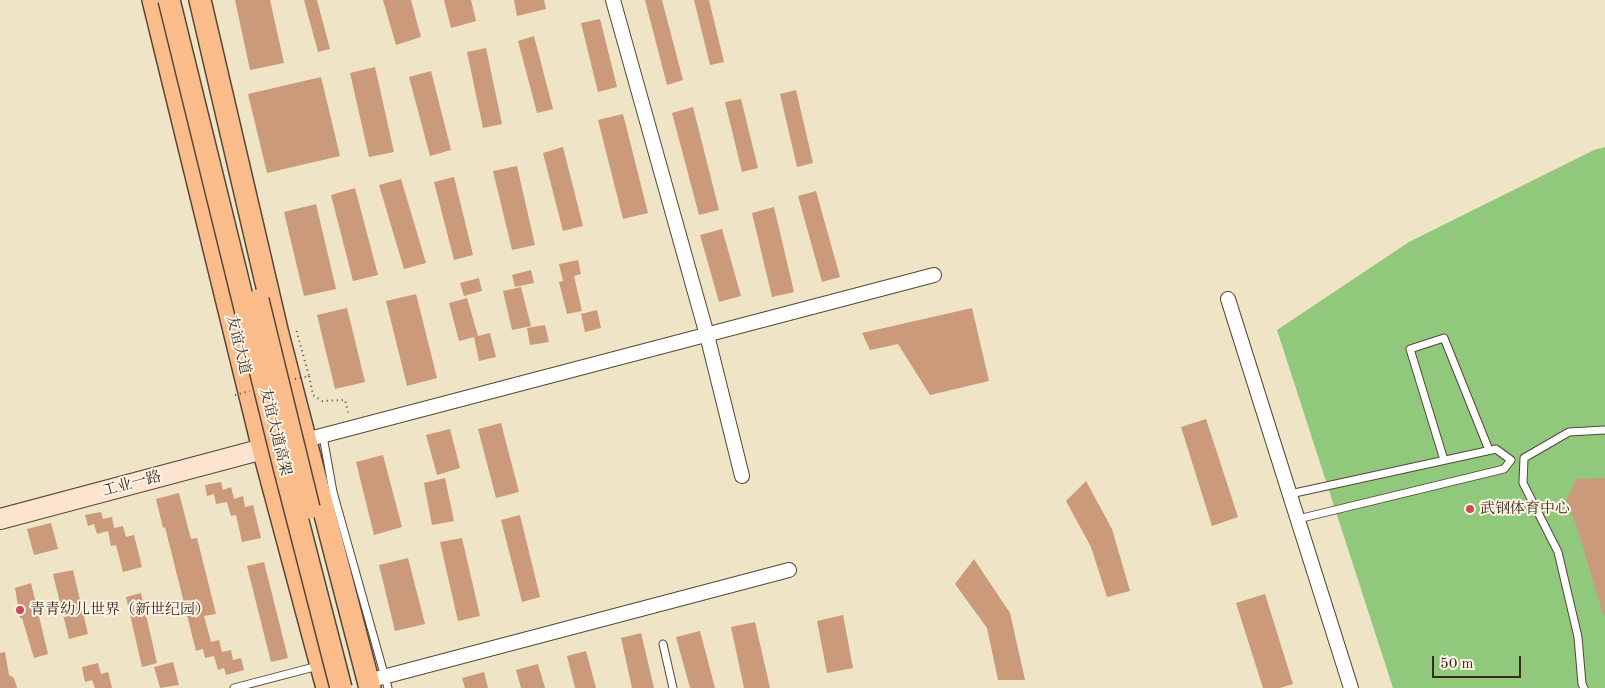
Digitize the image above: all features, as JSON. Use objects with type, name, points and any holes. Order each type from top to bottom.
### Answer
[{"type":"main road","name":"友谊大道","points":[[154,0],[263,449],[327,688]]},
{"type":"main road","name":"友谊大道高架","points":[[169,0],[283,463],[341,688]]},
{"type":"main road","name":"友谊大道高架","points":[[197,1],[373,684]]},
{"type":"main road","points":[[197,1],[278,334],[315,438],[373,684]]},
{"type":"main road","name":"工业一路","points":[[0,519],[263,449]]},
{"type":"street","points":[[613,0],[707,335],[742,476]]},
{"type":"street","points":[[263,449],[315,438],[934,275]]},
{"type":"street","points":[[1228,299],[1351,688]]},
{"type":"street","points":[[373,684],[789,570]]},
{"type":"lane","points":[[1444,460],[1410,349],[1444,338],[1489,450]]},
{"type":"lane","points":[[1298,519],[1504,468],[1511,460],[1524,458],[1570,432],[1605,430]]},
{"type":"lane","points":[[1290,494],[1489,450],[1496,449],[1511,460]]},
{"type":"lane","points":[[1524,458],[1523,483],[1558,552],[1578,637],[1582,684],[1584,688]]},
{"type":"lane","points":[[663,644],[673,688]]},
{"type":"lane","points":[[234,688],[321,665]]},
{"type":"path","points":[[309,376],[312,394],[322,401],[345,400],[352,428]]},
{"type":"green space","name":"武钢体育中心","points":[[1605,147],[1605,688],[1393,688],[1277,330],[1409,242],[1594,150]]},
{"type":"building","points":[[235,0],[270,0],[284,63],[250,70]]},
{"type":"building","points":[[304,0],[317,0],[330,49],[318,52]]},
{"type":"building","points":[[383,0],[411,0],[421,37],[396,45]]},
{"type":"building","points":[[444,0],[471,0],[476,21],[451,28]]},
{"type":"building","points":[[514,0],[544,0],[546,9],[517,16]]},
{"type":"building","points":[[645,0],[662,0],[683,80],[667,85]]},
{"type":"building","points":[[694,0],[709,0],[724,62],[710,65]]},
{"type":"building","points":[[600,19],[617,87],[598,92],[581,23]]},
{"type":"building","points":[[534,36],[553,109],[537,113],[518,41]]},
{"type":"building","points":[[486,48],[502,124],[483,128],[467,52]]},
{"type":"building","points":[[375,67],[394,152],[369,157],[350,73]]},
{"type":"building","points":[[431,71],[451,150],[430,156],[409,77]]},
{"type":"building","points":[[321,77],[340,156],[267,173],[248,94]]},
{"type":"building","points":[[796,90],[813,163],[797,167],[780,94]]},
{"type":"building","points":[[741,99],[758,168],[742,172],[725,102]]},
{"type":"building","points":[[693,107],[719,210],[699,215],[672,113]]},
{"type":"building","points":[[623,114],[648,213],[623,219],[598,120]]},
{"type":"building","points":[[563,147],[583,226],[563,231],[543,153]]},
{"type":"building","points":[[517,166],[535,245],[512,250],[493,171]]},
{"type":"building","points":[[454,177],[473,255],[454,260],[434,182]]},
{"type":"building","points":[[401,179],[426,263],[404,269],[379,185]]},
{"type":"building","points":[[355,188],[378,275],[353,281],[331,195]]},
{"type":"building","points":[[816,191],[840,277],[822,282],[798,196]]},
{"type":"building","points":[[316,204],[336,289],[304,296],[284,212]]},
{"type":"building","points":[[774,207],[794,292],[772,297],[752,213]]},
{"type":"building","points":[[722,229],[741,296],[719,302],[700,235]]},
{"type":"building","points":[[578,260],[581,274],[574,276],[582,311],[567,314],[559,282],[563,281],[559,264]]},
{"type":"building","points":[[531,270],[534,283],[515,287],[512,275]]},
{"type":"building","points":[[479,278],[482,291],[464,296],[460,283]]},
{"type":"building","points":[[521,287],[531,326],[512,330],[503,291]]},
{"type":"building","points":[[416,294],[437,378],[407,386],[386,301]]},
{"type":"building","points":[[467,298],[478,336],[459,341],[449,303]]},
{"type":"building","points":[[347,308],[365,382],[335,389],[317,315]]},
{"type":"building","points":[[972,308],[989,381],[930,395],[898,344],[870,350],[862,333]]},
{"type":"building","points":[[597,310],[601,328],[585,332],[581,314]]},
{"type":"building","points":[[545,325],[549,342],[530,345],[527,328]]},
{"type":"building","points":[[490,333],[496,357],[479,361],[474,337]]},
{"type":"building","points":[[1206,419],[1238,517],[1212,526],[1181,427]]},
{"type":"building","points":[[501,423],[519,492],[496,498],[478,429]]},
{"type":"building","points":[[450,429],[460,468],[437,475],[426,435]]},
{"type":"building","points":[[383,455],[402,527],[374,535],[356,462]]},
{"type":"building","points":[[445,478],[454,521],[432,525],[424,483]]},
{"type":"building","points":[[1605,478],[1605,614],[1603,614],[1576,524],[1566,501],[1576,479]]},
{"type":"building","points":[[1086,481],[1112,529],[1130,591],[1107,597],[1091,547],[1066,501]]},
{"type":"building","points":[[221,482],[223,490],[231,487],[234,499],[243,496],[245,507],[253,505],[261,538],[242,542],[236,515],[231,516],[227,502],[216,504],[214,494],[207,496],[205,485]]},
{"type":"building","points":[[179,493],[191,539],[197,538],[216,614],[204,616],[211,642],[219,640],[222,652],[231,650],[233,660],[241,658],[244,670],[226,675],[224,668],[218,670],[214,656],[205,658],[203,649],[196,651],[165,527],[163,528],[156,499]]},
{"type":"building","points":[[101,512],[103,519],[112,517],[114,528],[123,526],[126,537],[134,535],[142,567],[123,572],[116,545],[111,546],[108,531],[97,534],[94,524],[88,526],[85,515]]},
{"type":"building","points":[[520,515],[540,597],[522,602],[501,520]]},
{"type":"building","points":[[51,523],[58,549],[34,555],[27,529]]},
{"type":"building","points":[[462,538],[480,616],[458,621],[440,542]]},
{"type":"building","points":[[408,558],[425,624],[395,631],[379,565]]},
{"type":"building","points":[[974,559],[1010,613],[1025,680],[998,680],[987,628],[955,584]]},
{"type":"building","points":[[264,562],[288,658],[271,662],[247,566]]},
{"type":"building","points":[[73,570],[88,634],[69,639],[53,574]]},
{"type":"building","points":[[31,583],[48,654],[34,658],[22,618],[20,618],[15,588]]},
{"type":"building","points":[[141,593],[157,663],[142,667],[126,597]]},
{"type":"building","points":[[1265,594],[1293,684],[1280,688],[1263,688],[1236,603]]},
{"type":"building","points":[[843,615],[853,668],[827,673],[817,621]]},
{"type":"building","points":[[755,622],[770,688],[744,688],[731,627]]},
{"type":"building","points":[[700,631],[715,688],[690,688],[676,637]]},
{"type":"building","points":[[641,633],[654,688],[632,688],[621,638]]},
{"type":"building","points":[[586,651],[596,688],[575,688],[567,656]]},
{"type":"building","points":[[5,652],[9,675],[14,678],[17,688],[0,688],[0,653]]},
{"type":"building","points":[[173,662],[179,685],[160,688],[154,667]]},
{"type":"building","points":[[98,663],[101,674],[108,672],[112,688],[95,688],[92,680],[85,682],[82,667]]},
{"type":"building","points":[[538,664],[545,688],[521,688],[516,670]]},
{"type":"building","points":[[484,672],[488,688],[465,688],[462,678]]},
{"type":"place","name":"武钢体育中心","points":[[1470,509]]},
{"type":"place","name":"青青幼儿世界（新世纪园）","points":[[20,610]]}]
